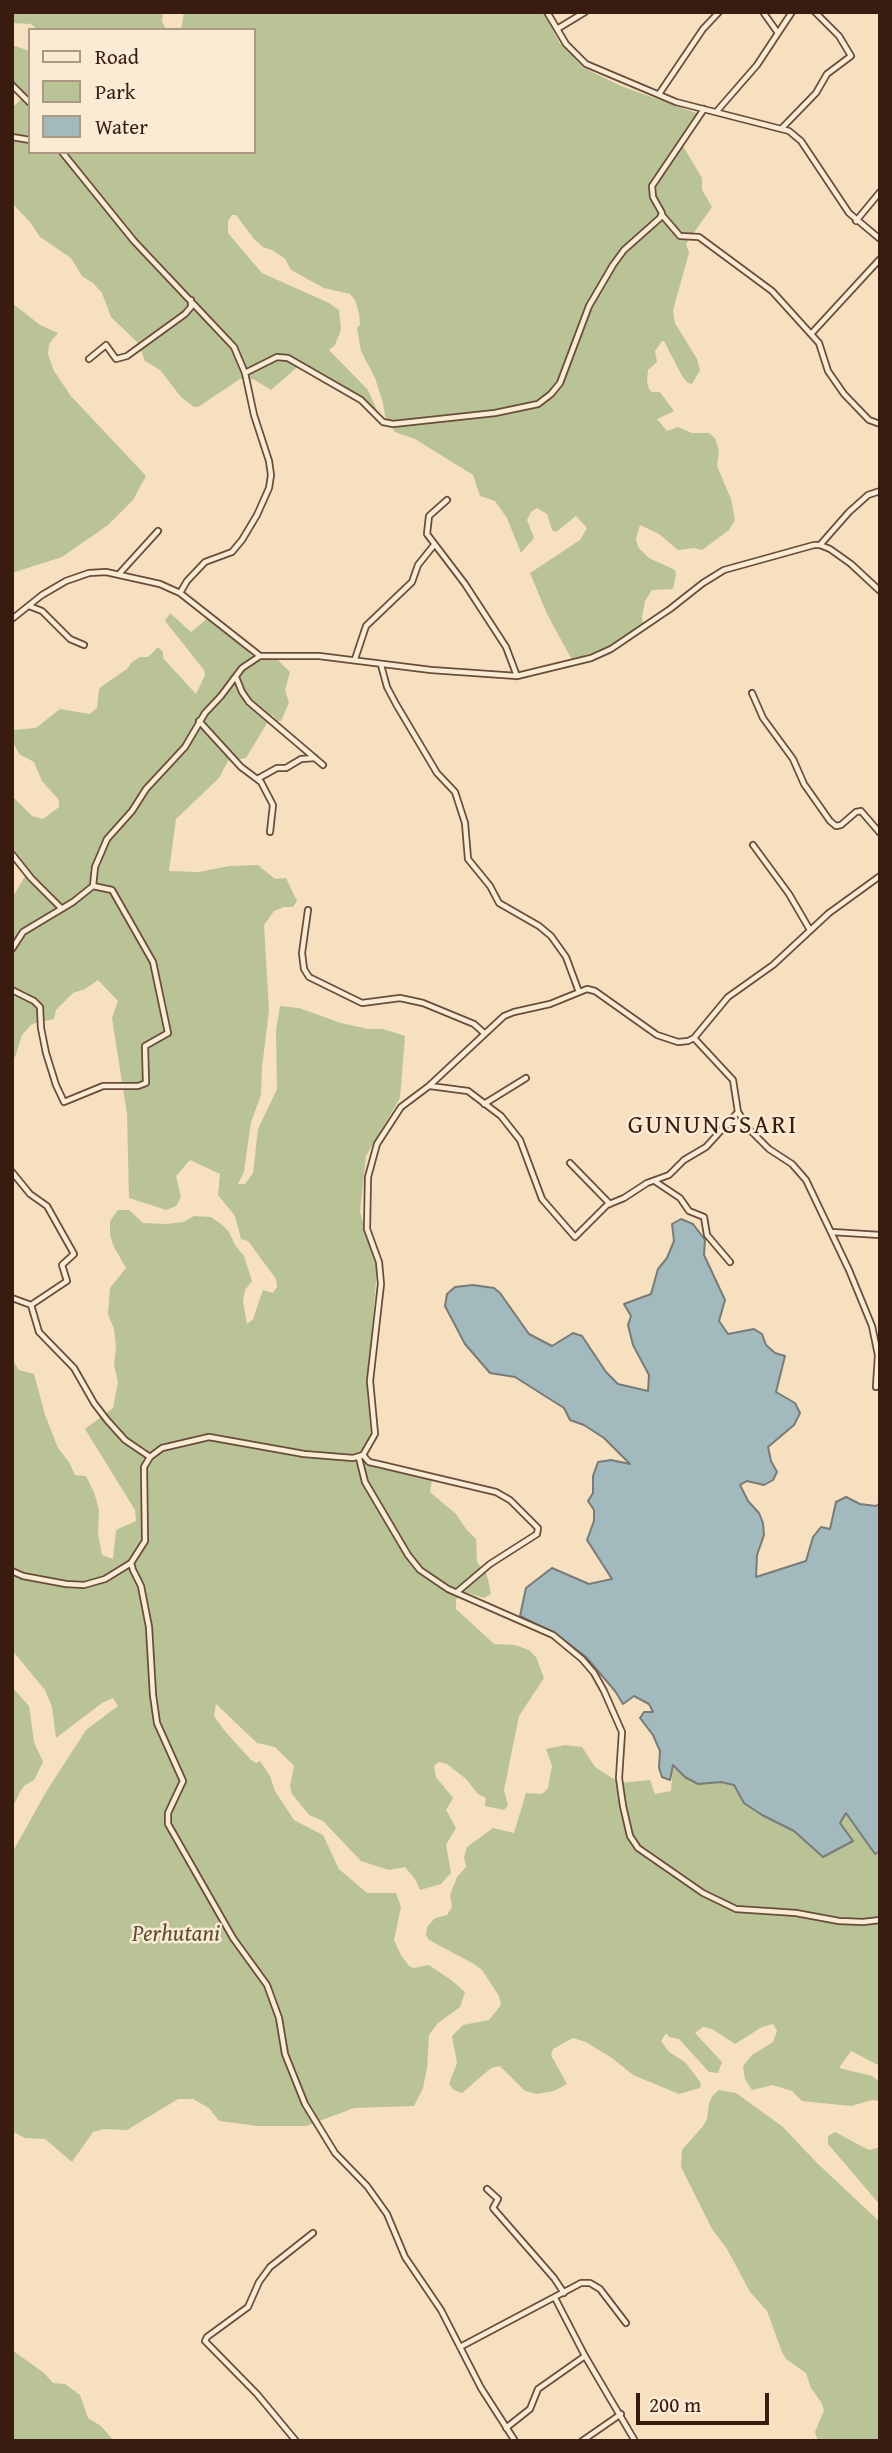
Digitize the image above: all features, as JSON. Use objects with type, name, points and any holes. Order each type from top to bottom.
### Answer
[{"type":"street","points":[[547,12],[566,44],[580,60],[676,102],[782,128],[800,141],[856,221],[880,239]]},
{"type":"street","points":[[557,29],[585,12]]},
{"type":"street","points":[[659,94],[703,29],[719,12]]},
{"type":"street","points":[[763,12],[778,33]]},
{"type":"street","points":[[717,111],[757,65],[792,12]]},
{"type":"street","points":[[782,128],[816,93],[827,74],[851,56],[839,36],[815,12]]},
{"type":"street","points":[[12,85],[28,101]]},
{"type":"street","points":[[705,109],[652,186],[653,198],[662,215],[680,236],[699,237],[769,289],[821,346],[833,380],[869,420],[880,424]]},
{"type":"street","points":[[64,154],[116,220],[234,346],[245,373],[254,415],[269,461],[269,488],[255,519],[235,549],[227,555],[205,562],[180,593]]},
{"type":"street","points":[[856,221],[880,192]]},
{"type":"street","points":[[245,373],[278,357],[288,358],[361,400],[383,422],[393,424],[532,406],[551,394],[560,383],[589,306],[612,265],[624,250],[646,233],[662,215]]},
{"type":"street","points":[[811,334],[880,259]]},
{"type":"street","points":[[89,359],[106,345],[116,359],[125,357],[185,314],[191,307],[191,300]]},
{"type":"street","points":[[12,949],[23,932],[74,902],[93,886],[95,867],[107,839],[132,811],[146,789],[185,747],[200,721],[242,668],[260,656],[295,655],[355,659],[381,665],[517,676],[591,658],[611,649],[724,570],[820,545],[849,512],[868,495],[880,491]]},
{"type":"street","points":[[447,500],[432,513],[426,532],[433,545],[465,584],[506,647],[517,676]]},
{"type":"street","points":[[118,574],[158,531]]},
{"type":"street","points":[[355,659],[366,626],[412,582],[418,565],[433,545]]},
{"type":"street","points":[[820,545],[851,564],[880,591]]},
{"type":"street","points":[[12,619],[53,588],[99,571],[160,584],[180,593],[260,656]]},
{"type":"street","points":[[29,606],[43,611],[70,639],[84,645]]},
{"type":"street","points":[[253,660],[254,653]]},
{"type":"street","points":[[381,665],[387,687],[396,705],[437,773],[455,792],[465,822],[468,859],[499,903],[551,936],[566,957],[579,992]]},
{"type":"street","points":[[236,677],[249,702],[323,765]]},
{"type":"street","points":[[751,693],[763,718],[793,759],[804,784],[830,821],[839,826],[861,811],[880,833]]},
{"type":"street","points":[[200,721],[242,767],[259,778],[273,805],[270,832]]},
{"type":"street","points":[[259,778],[276,768],[286,768],[300,759],[315,758]]},
{"type":"street","points":[[753,845],[789,894],[810,930]]},
{"type":"street","points":[[12,854],[61,908]]},
{"type":"street","points":[[878,880],[846,900],[773,965],[720,1004],[694,1038],[683,1042],[665,1038],[634,1020],[591,989],[550,1004],[508,1014],[484,1033],[429,1086],[401,1107],[377,1144],[369,1165],[366,1220],[380,1269],[381,1284],[370,1381],[375,1434],[361,1456],[365,1482],[415,1564],[457,1592],[547,1631],[582,1659],[598,1680],[618,1721],[622,1738],[619,1778],[625,1818],[634,1842],[646,1854],[703,1893],[739,1910],[796,1913],[863,1923],[880,1920]]},
{"type":"street","points":[[12,990],[40,1007],[46,1053],[64,1102],[103,1086],[138,1086],[146,1083],[145,1046],[169,1033],[156,972],[150,953],[113,892],[93,886]]},
{"type":"street","points":[[308,910],[302,953],[303,969],[309,977],[362,1003],[400,998],[422,1003],[474,1024],[484,1033]]},
{"type":"street","points":[[694,1038],[733,1080],[738,1112],[758,1138],[802,1174],[832,1232],[872,1326],[878,1355],[876,1387]]},
{"type":"street","points":[[484,1104],[526,1078]]},
{"type":"street","points":[[429,1086],[468,1091],[501,1116],[516,1134],[542,1199],[572,1236],[578,1236],[610,1203],[666,1177],[684,1160],[706,1147],[738,1112]]},
{"type":"street","points":[[570,1163],[610,1203]]},
{"type":"street","points":[[12,1172],[30,1194],[47,1206],[74,1254],[62,1265],[67,1281],[31,1305]]},
{"type":"street","points":[[655,1181],[680,1198],[690,1212],[704,1217],[706,1235],[730,1262]]},
{"type":"street","points":[[832,1232],[880,1235]]},
{"type":"street","points":[[12,1298],[31,1305]]},
{"type":"street","points":[[31,1305],[39,1332],[74,1368],[107,1420],[125,1440],[150,1457]]},
{"type":"street","points":[[12,1571],[43,1580],[85,1585],[105,1580],[131,1563],[145,1541],[144,1468],[150,1457],[163,1448],[209,1437],[304,1454],[361,1456],[369,1462],[496,1492],[510,1500],[538,1528],[537,1534],[490,1564],[457,1592]]},
{"type":"street","points":[[131,1563],[141,1586],[149,1627],[157,1723],[183,1782],[168,1813],[168,1824],[233,1938],[267,1985],[279,2018],[285,2054],[305,2104],[335,2153],[367,2186],[387,2214],[405,2257],[436,2302],[462,2346],[481,2388],[515,2441]]},
{"type":"street","points":[[487,2189],[498,2199],[493,2209],[564,2293]]},
{"type":"street","points":[[296,2441],[257,2394],[205,2341],[248,2306],[258,2282],[270,2267],[313,2233]]},
{"type":"street","points":[[462,2346],[581,2284],[593,2284],[600,2289],[626,2323]]},
{"type":"street","points":[[555,2298],[585,2356],[635,2441]]},
{"type":"street","points":[[506,2428],[530,2409],[538,2389],[585,2356]]},
{"type":"street","points":[[582,2441],[621,2414]]},
{"type":"green space","points":[[12,12],[163,12],[162,21],[165,28],[36,28],[31,24],[12,23]]},
{"type":"green space","points":[[184,12],[543,12],[559,42],[584,68],[621,86],[699,114],[680,141],[702,178],[702,190],[712,207],[686,244],[689,253],[673,310],[675,323],[697,359],[700,370],[692,384],[688,383],[662,341],[655,351],[657,362],[648,370],[647,382],[649,389],[652,392],[660,392],[674,411],[657,419],[667,431],[678,427],[692,433],[709,433],[715,438],[719,450],[717,466],[731,499],[735,520],[729,530],[702,550],[678,550],[659,534],[640,525],[636,539],[638,547],[649,558],[675,570],[676,574],[673,589],[652,590],[645,601],[643,626],[614,645],[572,660],[547,614],[530,573],[580,540],[587,528],[576,516],[556,532],[552,530],[547,514],[537,508],[527,520],[534,538],[521,553],[507,518],[495,501],[480,496],[473,475],[415,439],[395,432],[385,416],[375,378],[361,351],[357,328],[360,325],[359,313],[350,294],[324,288],[291,270],[285,259],[254,239],[236,215],[232,215],[228,221],[228,233],[262,273],[339,310],[341,330],[335,345],[329,350],[368,390],[379,415],[364,400],[302,363],[271,390],[253,379],[240,379],[194,407],[181,397],[160,370],[145,361],[139,344],[111,317],[102,293],[82,276],[71,258],[40,237],[12,203],[12,108],[25,95],[12,81],[12,45],[28,50],[28,154],[256,154],[256,28],[181,28]]},
{"type":"green space","points":[[12,303],[40,325],[58,333],[49,344],[48,354],[54,371],[71,396],[146,476],[133,500],[108,525],[62,557],[12,573]]},
{"type":"green space","name":"Perhutani","points":[[170,613],[191,632],[209,617],[259,661],[275,657],[290,672],[285,690],[289,703],[281,721],[277,721],[272,715],[246,758],[228,761],[219,778],[176,819],[169,871],[199,872],[229,866],[258,865],[275,879],[286,878],[297,901],[293,907],[274,911],[264,925],[269,1011],[261,1095],[251,1122],[244,1172],[238,1184],[245,1184],[253,1173],[258,1129],[277,1089],[276,1030],[280,1006],[299,1008],[341,1023],[368,1029],[383,1029],[405,1036],[400,1098],[366,1156],[360,1212],[377,1269],[367,1392],[371,1436],[359,1455],[367,1465],[432,1480],[430,1492],[456,1514],[476,1539],[477,1562],[487,1575],[491,1594],[484,1598],[462,1591],[456,1600],[456,1609],[494,1644],[515,1645],[529,1650],[536,1657],[544,1678],[519,1716],[504,1790],[508,1805],[504,1810],[485,1806],[486,1798],[478,1794],[466,1779],[447,1764],[439,1762],[434,1766],[436,1777],[453,1798],[446,1810],[456,1828],[446,1845],[451,1873],[441,1884],[420,1890],[405,1867],[389,1870],[361,1861],[323,1821],[309,1815],[292,1794],[290,1786],[294,1766],[275,1747],[257,1743],[216,1704],[214,1716],[224,1730],[251,1760],[256,1763],[260,1761],[294,1820],[323,1835],[339,1869],[367,1893],[396,1893],[401,1907],[394,1940],[409,1966],[414,1968],[429,1965],[465,1992],[460,2007],[437,2024],[429,2035],[423,2088],[414,2106],[354,2108],[306,2126],[258,2126],[219,2121],[209,2108],[193,2099],[178,2099],[127,2130],[104,2129],[93,2132],[72,2162],[45,2139],[25,2138],[12,2131],[12,1853],[46,1792],[86,1730],[118,1706],[113,1698],[102,1703],[56,1738],[52,1707],[45,1690],[12,1650],[12,1359],[19,1370],[34,1374],[45,1415],[58,1448],[75,1475],[86,1476],[99,1510],[98,1534],[102,1555],[113,1559],[116,1530],[136,1521],[135,1510],[85,1429],[113,1408],[118,1382],[114,1365],[114,1329],[108,1314],[110,1288],[126,1268],[114,1247],[110,1235],[110,1221],[118,1210],[129,1210],[143,1223],[183,1222],[194,1216],[211,1217],[221,1224],[244,1256],[252,1281],[245,1290],[243,1301],[247,1324],[253,1319],[263,1290],[273,1293],[277,1287],[276,1279],[248,1241],[241,1239],[235,1216],[218,1195],[220,1174],[190,1160],[176,1176],[181,1197],[176,1206],[166,1210],[129,1198],[127,1114],[112,1018],[118,1001],[98,980],[73,993],[56,1010],[54,1019],[32,1024],[22,1035],[15,1057],[12,1057],[12,898],[24,878],[31,872],[12,847],[12,796],[32,816],[43,819],[59,807],[59,800],[42,781],[34,762],[19,754],[13,742],[12,730],[36,728],[60,709],[90,714],[97,708],[99,689],[127,669],[132,662],[140,657],[148,657],[158,647],[163,652],[163,658],[196,694],[205,675],[204,670],[165,621]]},
{"type":"green space","points":[[12,1687],[29,1706],[34,1742],[43,1762],[34,1780],[20,1792],[12,1809]]},
{"type":"green space","points":[[565,1745],[582,1747],[595,1767],[620,1783],[650,1780],[655,1794],[671,1791],[673,1765],[685,1777],[698,1784],[721,1782],[734,1785],[744,1803],[794,1831],[823,1857],[846,1813],[874,1854],[880,1851],[880,2066],[851,2051],[839,2068],[872,2076],[880,2082],[880,2101],[872,2100],[851,2106],[802,2101],[792,2091],[773,2085],[752,2090],[745,2079],[743,2066],[752,2055],[773,2042],[777,2031],[773,2024],[762,2027],[735,2044],[712,2029],[703,2027],[695,2033],[722,2062],[718,2073],[709,2072],[679,2039],[669,2037],[666,2033],[661,2041],[669,2052],[685,2062],[701,2083],[700,2088],[679,2094],[633,2075],[612,2058],[586,2042],[573,2038],[553,2049],[551,2055],[567,2084],[554,2091],[537,2094],[525,2091],[500,2066],[491,2068],[462,2093],[454,2090],[449,2084],[457,2063],[452,2036],[463,2025],[489,2020],[501,2005],[499,1996],[482,1970],[429,1940],[426,1935],[427,1927],[435,1918],[447,1915],[452,1907],[450,1895],[457,1877],[466,1867],[464,1857],[467,1847],[493,1828],[514,1833],[526,1793],[542,1794],[548,1788],[552,1766],[546,1749]]},
{"type":"green space","points":[[719,2090],[736,2093],[783,2127],[880,2222],[880,2441],[818,2441],[815,2432],[824,2410],[821,2402],[811,2388],[806,2373],[786,2359],[767,2311],[750,2292],[727,2249],[712,2229],[681,2167],[682,2150],[703,2126],[707,2119],[709,2103]]},
{"type":"green space","points":[[835,2132],[869,2150],[880,2147],[880,2205],[828,2144],[828,2136]]},
{"type":"green space","points":[[12,2350],[44,2373],[53,2383],[65,2384],[80,2395],[88,2418],[101,2426],[114,2441],[12,2441]]},
{"type":"water","points":[[681,1219],[693,1224],[705,1240],[704,1255],[725,1300],[719,1321],[728,1334],[754,1329],[762,1334],[766,1345],[775,1353],[785,1356],[776,1392],[795,1403],[800,1413],[794,1425],[768,1447],[777,1472],[773,1480],[764,1485],[747,1481],[740,1485],[763,1523],[764,1535],[757,1555],[756,1577],[806,1561],[813,1537],[821,1527],[830,1529],[836,1502],[846,1497],[860,1504],[876,1506],[880,1503],[880,1851],[875,1854],[846,1813],[840,1823],[853,1841],[823,1857],[794,1831],[744,1803],[734,1785],[721,1782],[698,1784],[685,1777],[673,1765],[670,1780],[662,1777],[659,1768],[660,1751],[653,1735],[640,1718],[644,1712],[653,1712],[649,1704],[634,1696],[623,1704],[586,1657],[556,1634],[520,1616],[526,1588],[552,1568],[589,1584],[612,1579],[587,1540],[594,1521],[594,1510],[588,1501],[593,1493],[593,1476],[598,1462],[611,1460],[630,1464],[604,1438],[584,1425],[570,1420],[564,1408],[515,1377],[490,1373],[465,1344],[445,1306],[447,1294],[455,1287],[473,1285],[494,1288],[529,1334],[552,1346],[573,1333],[582,1336],[606,1372],[618,1384],[648,1391],[649,1375],[633,1345],[628,1325],[631,1316],[624,1304],[651,1294],[658,1269],[667,1258],[674,1241],[672,1224]]},
{"type":"district","name":"GUNUNGSARI","points":[[713,1126]]}]
